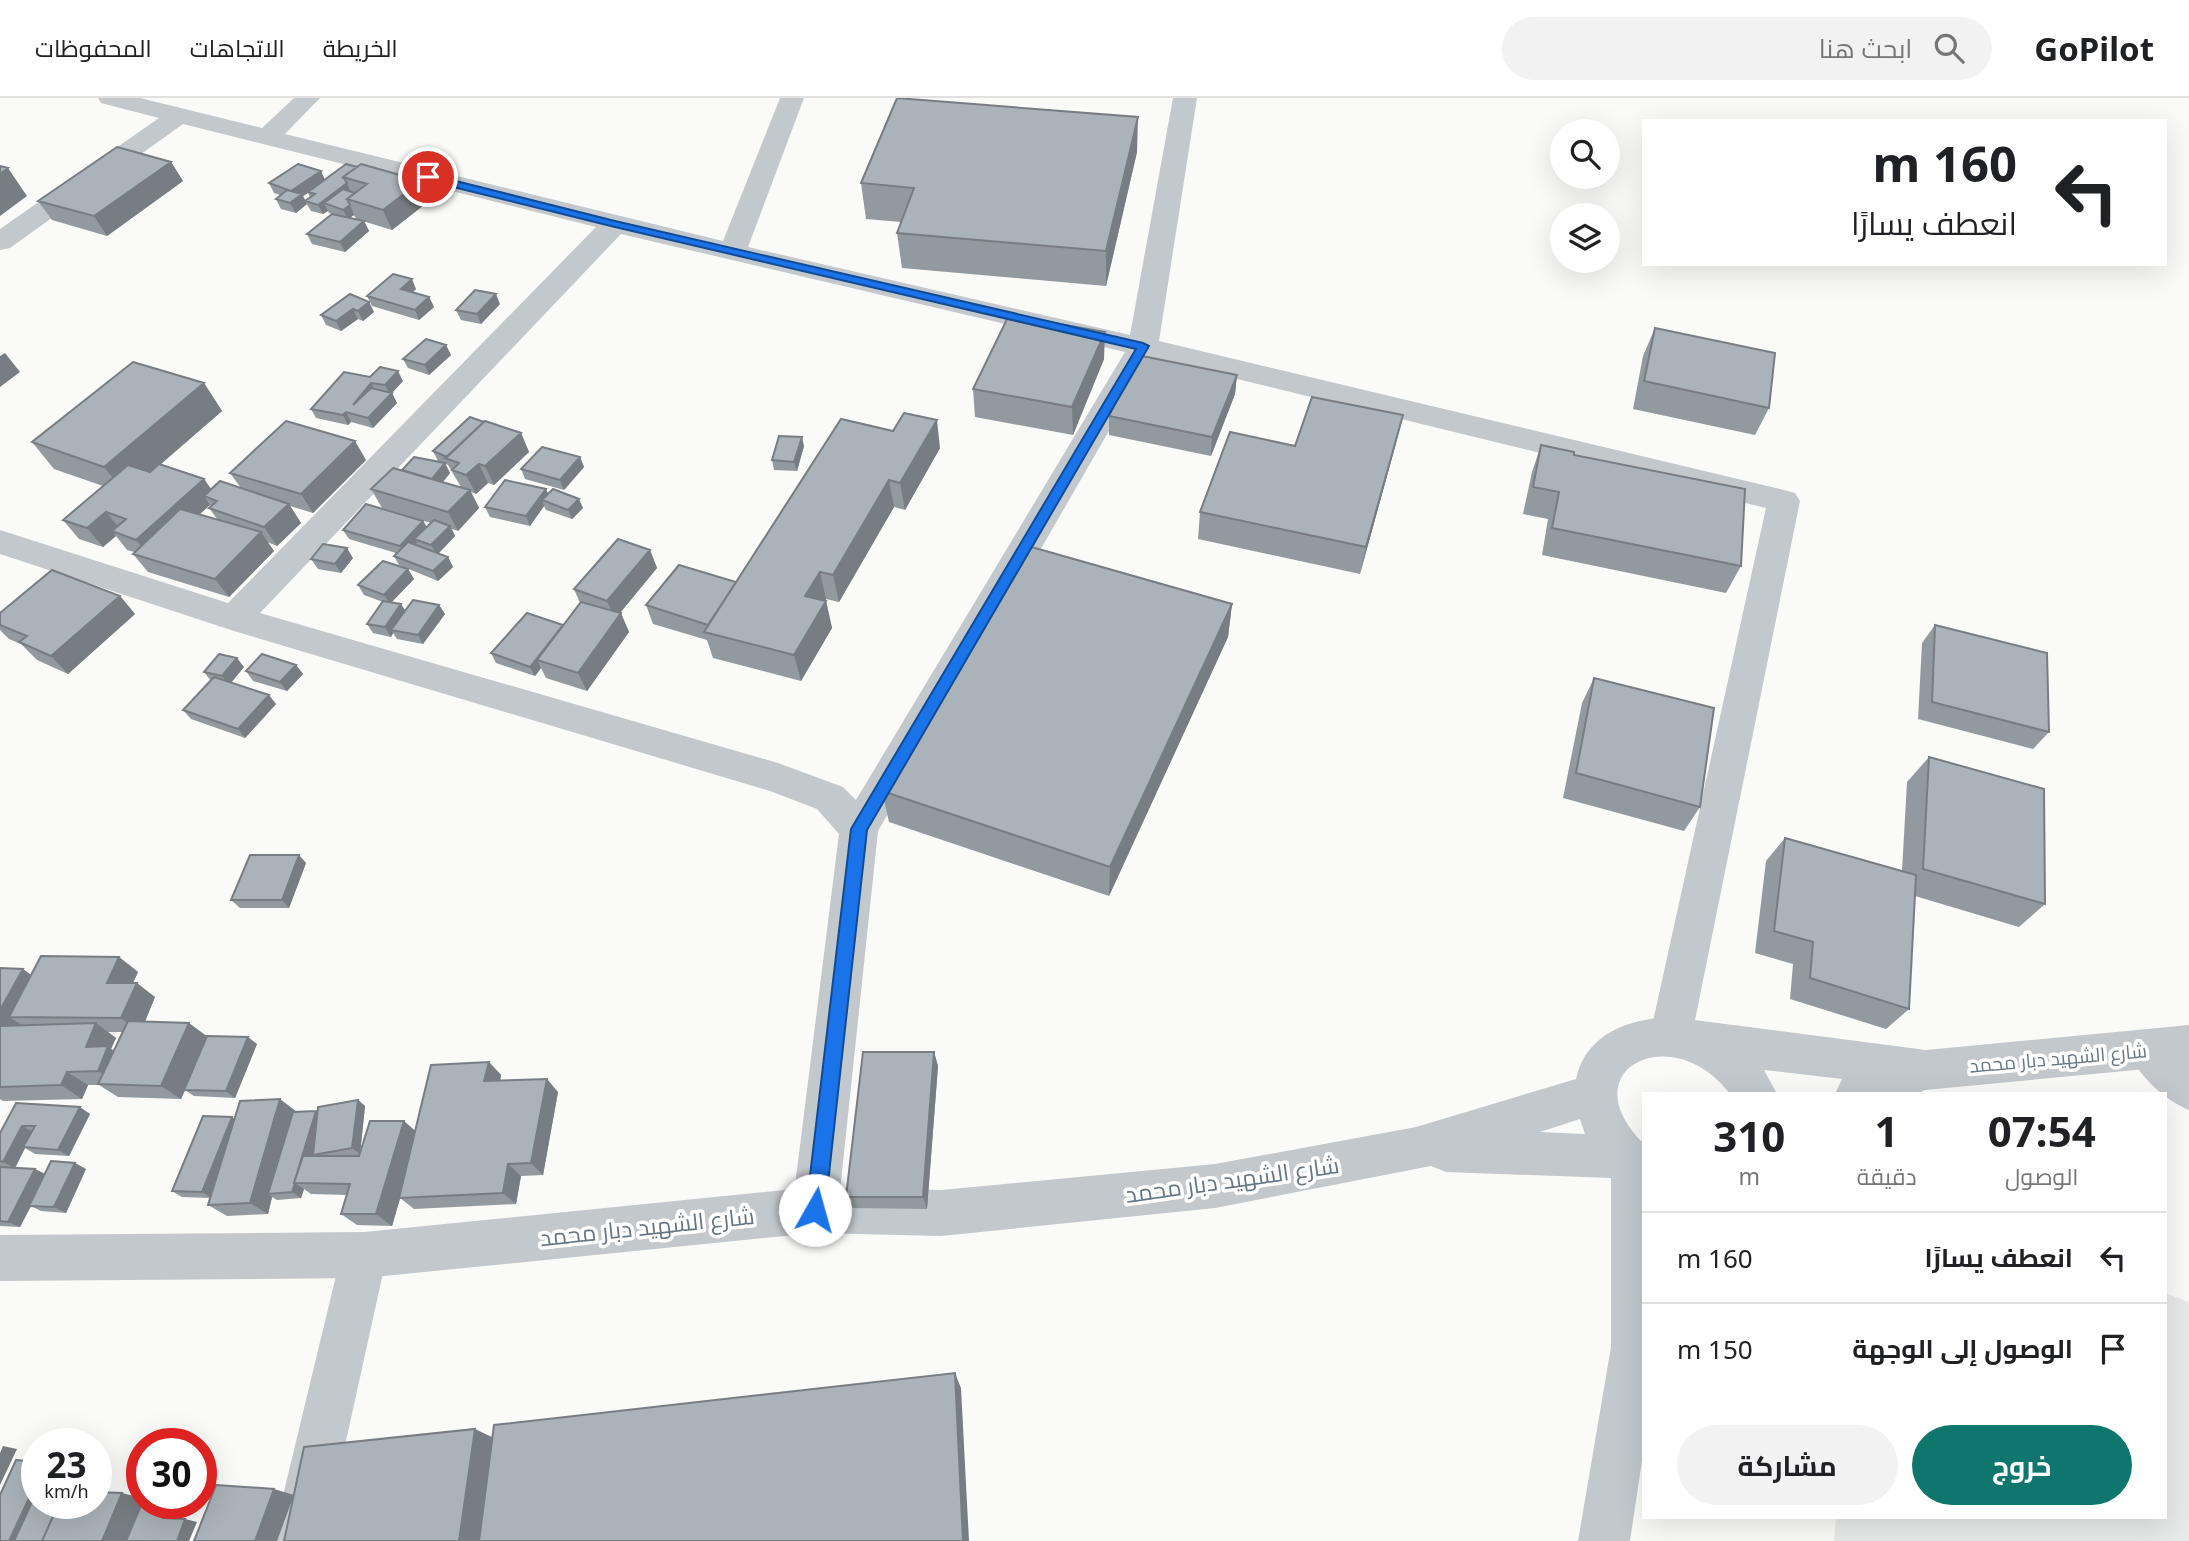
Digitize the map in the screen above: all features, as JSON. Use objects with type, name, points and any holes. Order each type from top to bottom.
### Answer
[{"type":"street","points":[[110,98],[615,224],[1143,346],[1784,501],[1683,1038]]},
{"type":"street","points":[[268,137],[308,98]]},
{"type":"street","points":[[733,251],[792,98]]},
{"type":"street","points":[[815,1210],[859,829],[1143,346],[1185,98]]},
{"type":"street","points":[[0,242],[179,115]]},
{"type":"street","points":[[234,618],[615,224]]},
{"type":"street","points":[[0,542],[234,618],[778,778],[830,798],[859,829]]},
{"type":"street","points":[[1604,1541],[1639,1337],[1634,1164],[1609,1137],[1599,1116],[1595,1094],[1599,1072],[1609,1055],[1626,1042],[1647,1035],[1926,1070]]},
{"type":"street","points":[[1683,1038],[1721,1054],[1743,1075],[1754,1092]]},
{"type":"street","points":[[2169,1047],[2189,1089]]},
{"type":"street","name":"شارع الشهيد دبار محمد","points":[[1926,1070],[2169,1047]]},
{"type":"street","points":[[1863,1092],[1926,1070]]},
{"type":"street","points":[[1416,1149],[1595,1094]]},
{"type":"street","points":[[1416,1149],[1634,1164]]},
{"type":"street","name":"شارع الشهيد دبار محمد","points":[[0,1258],[364,1255],[815,1210],[941,1213],[1188,1189],[1416,1149]]},
{"type":"street","points":[[298,1541],[364,1255]]},
{"type":"shaded area","points":[[2167,1294],[2189,1302],[2189,1541],[1834,1541],[1836,1519],[2167,1519]]},
{"type":"building","points":[[897,98],[1138,117],[1106,251],[897,233],[914,188],[861,183]]},
{"type":"building","points":[[117,147],[171,162],[94,216],[38,201]]},
{"type":"building","points":[[298,164],[321,171],[291,191],[269,183]]},
{"type":"building","points":[[346,164],[357,167],[343,177],[347,183],[318,205],[305,201],[315,194],[308,192]]},
{"type":"building","points":[[361,164],[421,181],[383,210],[347,199],[367,184],[343,177]]},
{"type":"building","points":[[0,166],[8,168],[0,174]]},
{"type":"building","points":[[343,189],[355,193],[347,199],[350,205],[343,210],[324,203]]},
{"type":"building","points":[[287,190],[302,194],[290,203],[276,199]]},
{"type":"building","points":[[332,214],[364,221],[340,242],[307,234]]},
{"type":"building","points":[[393,274],[412,279],[401,289],[429,297],[415,310],[367,296]]},
{"type":"building","points":[[475,290],[496,294],[477,314],[456,310]]},
{"type":"building","points":[[350,294],[369,302],[358,311],[353,309],[336,321],[321,315]]},
{"type":"building","points":[[1009,315],[1105,332],[1072,407],[973,389]]},
{"type":"building","points":[[1655,328],[1775,353],[1769,408],[1644,381]]},
{"type":"building","points":[[426,339],[446,345],[425,365],[403,359]]},
{"type":"building","points":[[1137,355],[1237,375],[1212,437],[1109,416]]},
{"type":"building","points":[[133,362],[204,383],[104,467],[32,442]]},
{"type":"building","points":[[380,367],[398,371],[385,385],[371,383],[353,405],[371,388],[392,393],[368,418],[346,412],[343,415],[311,409],[344,372],[370,377]]},
{"type":"building","points":[[1312,397],[1403,415],[1366,547],[1200,512],[1230,432],[1295,446]]},
{"type":"building","points":[[904,413],[937,420],[900,483],[889,480],[833,575],[820,572],[805,596],[826,601],[794,655],[704,632],[841,419],[893,431]]},
{"type":"building","points":[[470,417],[484,422],[447,457],[433,451]]},
{"type":"building","points":[[286,421],[355,441],[301,494],[230,473]]},
{"type":"building","points":[[485,421],[521,433],[485,466],[479,464],[466,475],[452,470],[459,463],[445,458]]},
{"type":"building","points":[[779,436],[802,437],[794,462],[772,460]]},
{"type":"building","points":[[1541,445],[1574,452],[1574,455],[1745,489],[1741,566],[1552,528],[1559,492],[1533,487]]},
{"type":"building","points":[[542,447],[580,457],[560,480],[521,469]]},
{"type":"building","points":[[414,457],[445,463],[432,479],[402,470]]},
{"type":"building","points":[[159,464],[204,479],[136,540],[112,531],[126,519],[106,512],[87,528],[63,520],[128,465],[150,472]]},
{"type":"building","points":[[393,468],[470,490],[448,512],[371,489]]},
{"type":"building","points":[[505,480],[546,489],[526,516],[485,507]]},
{"type":"building","points":[[220,481],[289,504],[264,527],[209,508],[217,501],[204,496]]},
{"type":"building","points":[[553,489],[579,499],[568,510],[542,500]]},
{"type":"building","points":[[366,504],[423,521],[400,546],[343,530]]},
{"type":"building","points":[[180,509],[261,532],[215,579],[133,554]]},
{"type":"building","points":[[434,520],[450,526],[431,545],[414,539]]},
{"type":"building","points":[[618,539],[650,550],[607,601],[574,589]]},
{"type":"building","points":[[408,542],[448,557],[433,571],[394,556]]},
{"type":"building","points":[[323,544],[347,548],[335,564],[311,559]]},
{"type":"building","points":[[1028,546],[1232,604],[1110,867],[882,791]]},
{"type":"building","points":[[383,561],[408,569],[384,595],[358,585]]},
{"type":"building","points":[[679,565],[736,582],[708,625],[646,605]]},
{"type":"building","points":[[52,570],[120,596],[51,656],[19,642],[27,636],[0,625],[0,613]]},
{"type":"building","points":[[413,600],[439,605],[418,635],[391,630]]},
{"type":"building","points":[[383,601],[401,604],[385,627],[367,624]]},
{"type":"building","points":[[581,602],[621,613],[578,673],[537,660]]},
{"type":"building","points":[[527,613],[563,625],[530,667],[491,653]]},
{"type":"building","points":[[1935,625],[2047,653],[2049,732],[1932,702]]},
{"type":"building","points":[[219,654],[237,658],[222,676],[204,672]]},
{"type":"building","points":[[262,654],[296,665],[280,682],[246,671]]},
{"type":"building","points":[[214,677],[269,695],[238,729],[183,710]]},
{"type":"building","points":[[1594,678],[1714,708],[1700,807],[1576,773]]},
{"type":"building","points":[[1929,757],[2044,789],[2045,904],[1923,869]]},
{"type":"building","points":[[1785,838],[1916,875],[1909,1009],[1810,978],[1813,942],[1774,931]]},
{"type":"building","points":[[250,855],[299,855],[282,900],[231,900]]},
{"type":"building","points":[[41,956],[119,957],[107,983],[137,983],[121,1018],[9,1017]]},
{"type":"building","points":[[0,968],[23,969],[0,1010]]},
{"type":"building","points":[[128,1021],[189,1023],[161,1086],[98,1084]]},
{"type":"building","points":[[96,1023],[86,1047],[108,1046],[98,1071],[67,1072],[61,1085],[0,1087],[0,1026]]},
{"type":"building","points":[[207,1036],[248,1037],[226,1091],[184,1090]]},
{"type":"building","points":[[863,1052],[934,1052],[923,1197],[846,1197]]},
{"type":"building","points":[[489,1062],[484,1081],[547,1079],[531,1163],[508,1164],[503,1193],[399,1198],[431,1065]]},
{"type":"building","points":[[280,1099],[250,1203],[208,1205],[240,1101]]},
{"type":"building","points":[[358,1100],[352,1148],[313,1155],[318,1107]]},
{"type":"building","points":[[16,1103],[80,1107],[58,1150],[23,1147],[35,1126],[22,1126],[3,1162],[0,1161],[0,1133]]},
{"type":"building","points":[[316,1111],[292,1192],[268,1194],[293,1112]]},
{"type":"building","points":[[203,1116],[232,1117],[202,1192],[172,1191]]},
{"type":"building","points":[[370,1121],[404,1121],[376,1214],[341,1214],[350,1184],[294,1183],[303,1156],[359,1156]]},
{"type":"building","points":[[51,1161],[75,1163],[54,1207],[29,1206]]},
{"type":"building","points":[[0,1167],[35,1169],[8,1222],[0,1221]]},
{"type":"building","points":[[955,1373],[963,1541],[479,1541],[494,1425]]},
{"type":"building","points":[[475,1429],[459,1541],[284,1541],[304,1447]]},
{"type":"building","points":[[16,1460],[21,1460],[21,1515],[9,1541],[0,1541],[0,1495]]},
{"type":"building","points":[[217,1485],[274,1489],[255,1541],[194,1541],[203,1519],[217,1519]]},
{"type":"building","points":[[112,1493],[122,1493],[112,1517]]},
{"type":"building","points":[[24,1519],[52,1519],[42,1541],[14,1541]]},
{"type":"building","points":[[52,1519],[111,1519],[102,1541],[42,1541]]},
{"type":"building","points":[[135,1519],[185,1519],[177,1541],[126,1541]]},
{"type":"route","points":[[428,177],[615,224],[1143,346],[859,829],[815,1210]]}]
